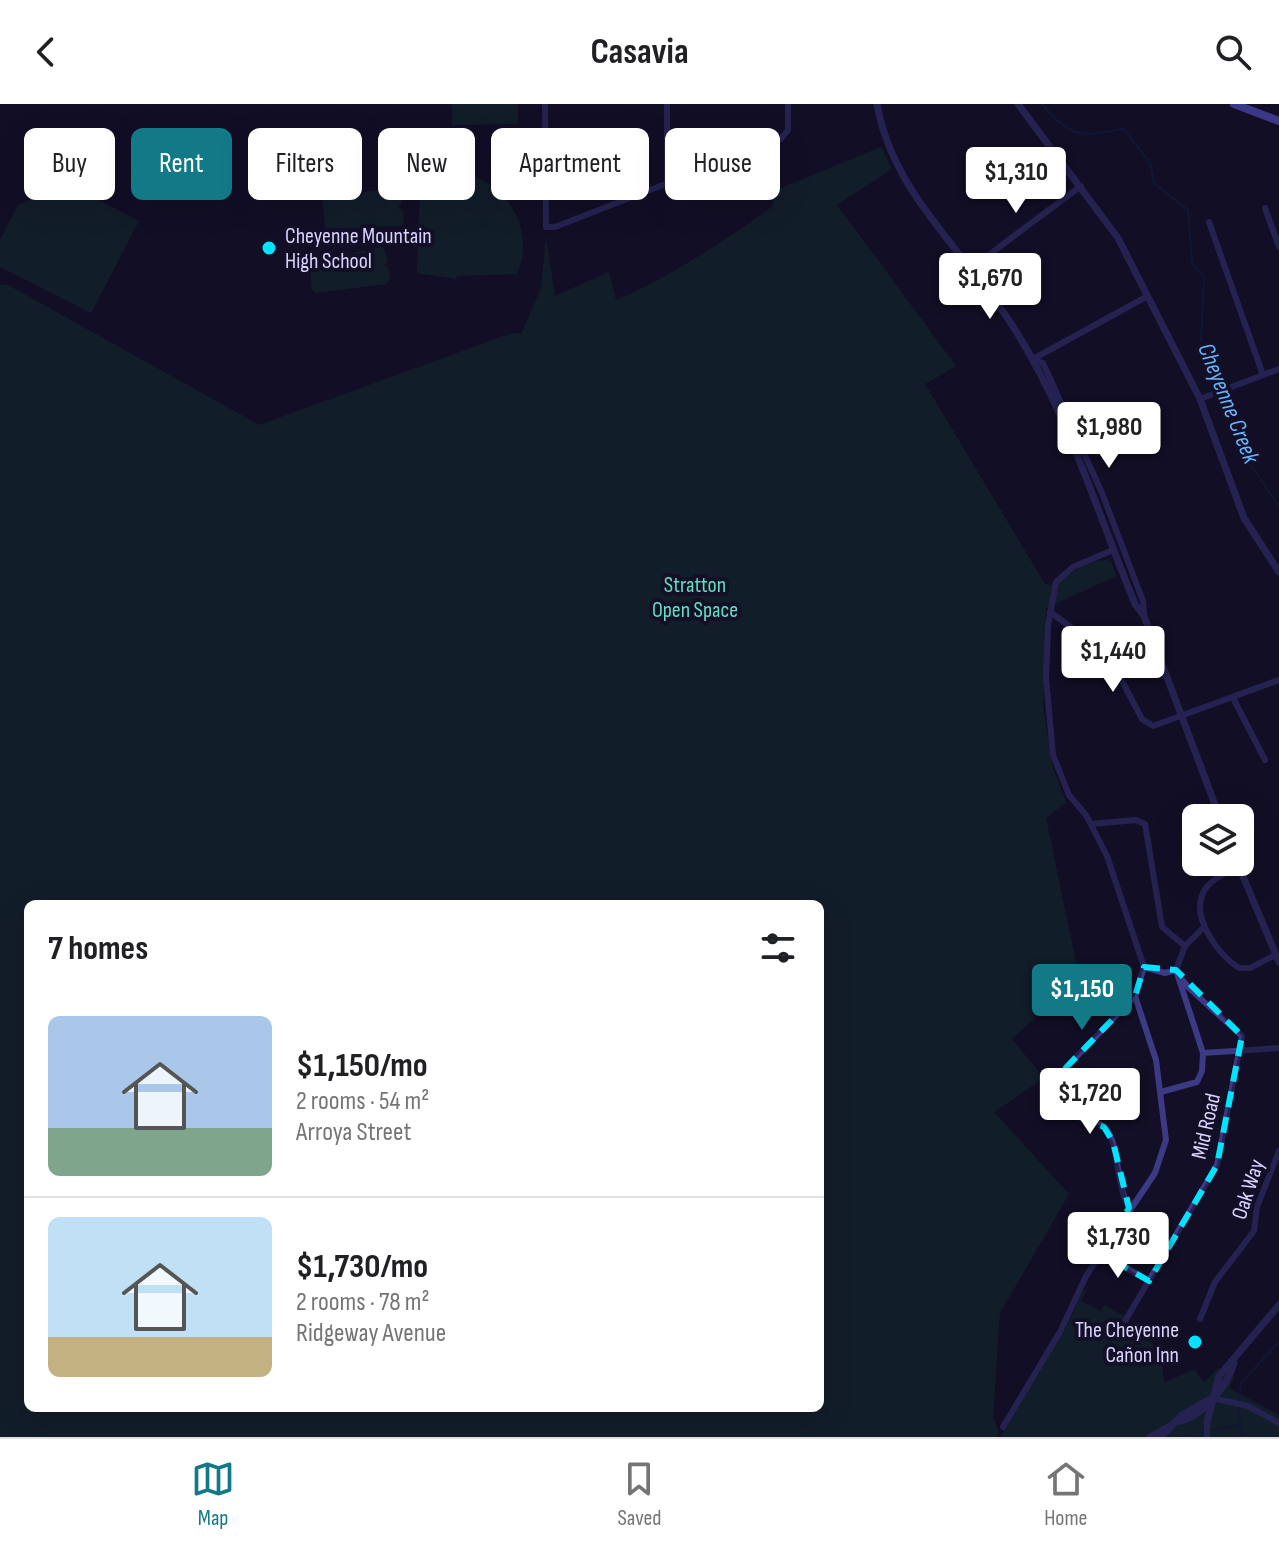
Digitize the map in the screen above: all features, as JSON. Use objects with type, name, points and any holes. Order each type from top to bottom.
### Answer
[{"type":"main road","points":[[1234,104],[1279,121]]},
{"type":"street","points":[[545,104],[546,227],[555,227],[665,184]]},
{"type":"street","points":[[667,104],[667,128]]},
{"type":"street","points":[[780,137],[787,134],[788,104]]},
{"type":"street","points":[[877,104],[887,143],[902,177],[1013,326],[1032,360],[1057,413],[1135,604],[1144,616],[1215,804]]},
{"type":"street","points":[[1018,104],[1118,238],[1200,399],[1236,501],[1253,534],[1279,572]]},
{"type":"street","points":[[970,269],[1081,186]]},
{"type":"street","points":[[1265,208],[1279,247]]},
{"type":"street","points":[[1209,222],[1263,375]]},
{"type":"street","points":[[1032,360],[1146,297]]},
{"type":"street","points":[[1032,360],[1043,363],[1061,395],[1108,506],[1143,601],[1144,616]]},
{"type":"street","points":[[1200,399],[1279,369]]},
{"type":"street","points":[[1113,550],[1059,577],[1053,589],[1050,612],[1046,678],[1053,755],[1069,795],[1091,824],[1107,856],[1144,967],[1135,996],[1053,1083],[1054,1096],[1065,1111],[1098,1123],[1111,1136],[1120,1189],[1129,1208]]},
{"type":"street","points":[[1050,612],[1108,654],[1147,724],[1159,726],[1279,680]]},
{"type":"street","points":[[1233,698],[1265,760]]},
{"type":"street","points":[[1091,824],[1136,820],[1145,824],[1162,927],[1185,946]]},
{"type":"street","points":[[1220,876],[1203,893],[1204,927],[1239,968],[1250,968],[1277,958],[1242,876]]},
{"type":"street","points":[[1161,1092],[1197,1082],[1202,1071],[1203,1053],[1176,970],[1185,946],[1204,927]]},
{"type":"street","points":[[1144,967],[1165,973],[1176,970]]},
{"type":"street","points":[[1176,970],[1188,987],[1242,1036],[1239,1052]]},
{"type":"street","points":[[1003,1427],[1164,1153],[1161,1092],[1153,1049],[1135,996]]},
{"type":"street","points":[[1203,1053],[1279,1048]]},
{"type":"street","name":"Mid Road","points":[[1125,1321],[1217,1165],[1239,1052]]},
{"type":"street","name":"Oak Way","points":[[1200,1319],[1215,1282],[1254,1231],[1257,1207],[1279,1151]]},
{"type":"street","points":[[1102,1254],[1149,1281]]},
{"type":"street","points":[[1207,1437],[1213,1389],[1279,1305]]},
{"type":"street","points":[[1212,1398],[1248,1406],[1279,1423]]},
{"type":"street","points":[[1150,1437],[1203,1408],[1212,1398]]},
{"type":"street","points":[[1161,1437],[1173,1424]]},
{"type":"highlighted area","points":[[1144,967],[1176,970],[1242,1036],[1217,1165],[1149,1281],[1102,1254],[1129,1208],[1113,1142],[1104,1127],[1065,1111],[1054,1096],[1055,1079],[1135,996]]},
{"type":"green space","points":[[452,104],[518,104],[518,124],[452,125]]},
{"type":"green space","name":"Stratton Open Space","points":[[881,147],[892,169],[837,205],[956,366],[925,384],[1045,584],[1057,586],[1082,567],[1104,560],[1111,561],[1116,576],[1046,608],[1043,707],[1052,765],[1066,802],[1046,818],[1079,977],[1012,1039],[1044,1078],[994,1112],[1069,1194],[1000,1313],[993,1417],[999,1433],[996,1437],[0,1437],[0,285],[8,285],[259,425],[512,333],[521,334],[541,289],[546,238],[555,296],[609,272],[616,300],[677,269],[773,206],[773,200],[780,200],[780,189]]},
{"type":"green space","points":[[475,177],[491,186],[491,200],[506,200],[509,204],[518,219],[522,236],[522,255],[517,274],[457,276],[456,279],[417,273],[419,200],[475,200]]},
{"type":"green space","points":[[378,190],[378,200],[402,200],[398,207],[403,210],[404,222],[401,226],[365,227],[328,234],[322,200],[362,200],[364,192]]},
{"type":"green space","points":[[32,200],[98,200],[139,221],[91,313],[0,267],[0,240],[18,205]]},
{"type":"green space","points":[[383,247],[388,261],[384,266],[389,268],[390,279],[386,284],[315,293],[312,290],[309,255],[346,254]]},
{"type":"green space","points":[[1083,1290],[1086,1291],[1081,1301],[1101,1311],[1104,1305],[1128,1318],[1124,1327],[1155,1347],[1161,1360],[1164,1383],[1194,1369],[1204,1383],[1218,1368],[1234,1377],[1229,1388],[1279,1415],[1279,1437],[1000,1437],[1069,1322]]},
{"type":"waterway","name":"Cheyenne Creek","points":[[1042,104],[1061,124],[1078,132],[1124,129],[1150,163],[1154,183],[1188,210],[1192,263],[1204,278],[1201,339],[1220,388]]},
{"type":"waterway","name":"Cheyenne Creek","points":[[1223,394],[1253,468],[1279,507]]},
{"type":"waterway","name":"Cheyenne Creek","points":[[1239,1400],[1241,1383],[1279,1342]]},
{"type":"waterway","name":"Cheyenne Creek","points":[[1239,1407],[1242,1437]]},
{"type":"waterway","points":[[1211,1430],[1239,1425]]},
{"type":"waterway","points":[[1179,1437],[1205,1431]]},
{"type":"place","name":"Cheyenne Mountain High School","points":[[269,248]]},
{"type":"place","name":"The Cheyenne Cañon Inn","points":[[1195,1342]]}]
